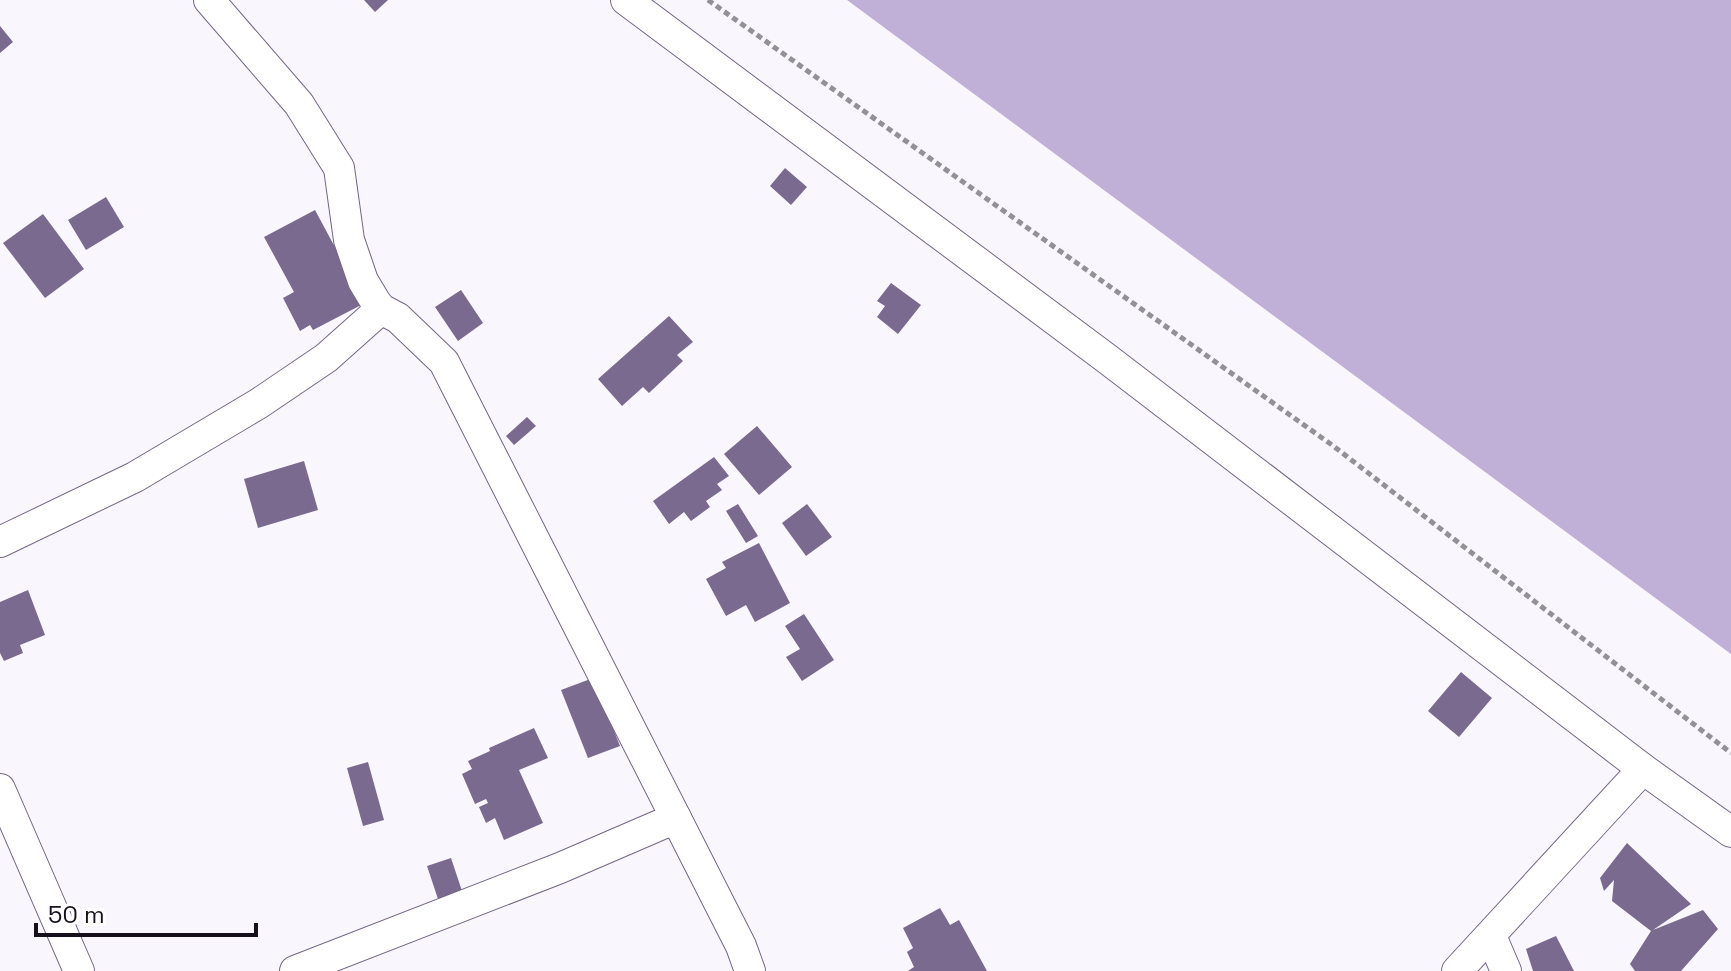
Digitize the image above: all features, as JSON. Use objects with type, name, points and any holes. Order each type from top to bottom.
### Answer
[{"type":"street","points":[[209,0],[299,104],[339,168],[349,240],[363,281],[381,309],[398,318],[444,362],[741,946],[750,971]]},
{"type":"street","points":[[626,0],[1106,358],[1643,769],[1731,832]]},
{"type":"street","points":[[0,542],[135,477],[258,404],[326,358],[381,309]]},
{"type":"street","points":[[1457,971],[1643,769]]},
{"type":"street","points":[[0,789],[79,971]]},
{"type":"street","points":[[295,971],[560,868],[676,818]]},
{"type":"street","points":[[1491,936],[1506,971]]},
{"type":"path","points":[[708,0],[1332,445],[1731,753]]},
{"type":"shaded area","points":[[847,0],[1731,0],[1731,654]]},
{"type":"building","points":[[364,0],[388,0],[375,12]]},
{"type":"building","points":[[0,26],[13,42],[0,53]]},
{"type":"building","points":[[785,168],[807,187],[791,205],[770,186]]},
{"type":"building","points":[[106,197],[124,227],[86,250],[68,220]]},
{"type":"building","points":[[315,210],[365,303],[313,330],[310,325],[300,331],[283,298],[294,292],[264,237]]},
{"type":"building","points":[[43,214],[84,269],[45,298],[3,243]]},
{"type":"building","points":[[891,283],[921,305],[898,334],[877,317],[885,306],[877,301]]},
{"type":"building","points":[[461,290],[483,323],[458,341],[435,307]]},
{"type":"building","points":[[669,316],[693,342],[677,355],[683,361],[649,393],[643,387],[622,406],[598,379]]},
{"type":"building","points":[[527,417],[536,426],[514,445],[506,436]]},
{"type":"building","points":[[757,426],[792,467],[759,495],[724,454]]},
{"type":"building","points":[[714,457],[729,476],[717,484],[722,490],[706,501],[710,507],[691,521],[684,512],[669,524],[653,501]]},
{"type":"building","points":[[304,461],[318,510],[258,528],[244,479]]},
{"type":"building","points":[[738,504],[758,536],[746,543],[726,511]]},
{"type":"building","points":[[807,504],[832,537],[806,556],[782,523]]},
{"type":"building","points":[[759,543],[790,603],[755,622],[746,605],[726,616],[706,579],[726,568],[722,562]]},
{"type":"building","points":[[28,590],[45,635],[20,645],[23,653],[4,661],[0,653],[0,602]]},
{"type":"building","points":[[804,614],[834,660],[802,681],[786,657],[800,649],[785,626]]},
{"type":"building","points":[[1461,672],[1492,698],[1459,737],[1428,711]]},
{"type":"building","points":[[593,678],[620,746],[588,758],[561,690]]},
{"type":"building","points":[[534,728],[548,758],[519,770],[543,823],[504,840],[495,818],[486,823],[479,807],[488,803],[486,799],[475,804],[462,774],[472,769],[468,761]]},
{"type":"building","points":[[368,762],[384,820],[363,826],[347,768]]},
{"type":"building","points":[[1627,843],[1691,904],[1653,930],[1703,910],[1718,929],[1681,971],[1635,971],[1630,964],[1651,931],[1612,901],[1614,880],[1604,891],[1600,878]]},
{"type":"building","points":[[451,858],[466,903],[442,911],[427,866]]},
{"type":"building","points":[[940,908],[950,925],[959,920],[987,971],[908,971],[914,967],[907,952],[913,948],[903,928]]},
{"type":"building","points":[[1556,936],[1574,971],[1533,971],[1526,949]]}]
